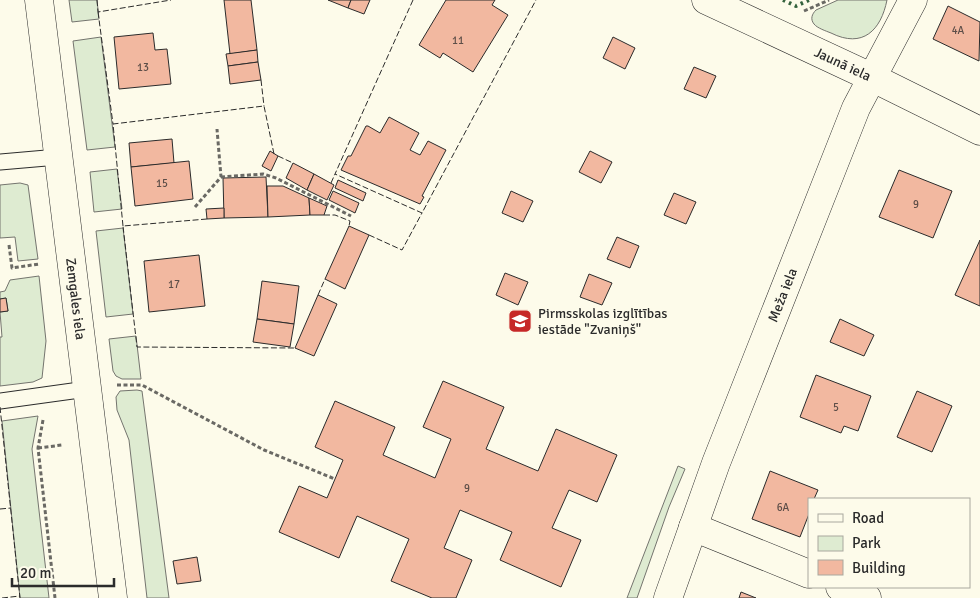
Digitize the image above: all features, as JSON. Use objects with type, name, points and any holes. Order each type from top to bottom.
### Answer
[{"type":"street","name":"Zemgales iela","points":[[39,0],[58,157],[98,387],[113,598]]},
{"type":"street","name":"Jaunā iela","points":[[706,0],[873,78],[980,131]]},
{"type":"street","name":"Meža iela","points":[[668,598],[716,463],[853,117],[912,0]]},
{"type":"street","points":[[693,527],[808,574]]},
{"type":"street","points":[[842,588],[867,598]]},
{"type":"lane","points":[[0,162],[58,157]]},
{"type":"lane","points":[[0,402],[98,387]]},
{"type":"path","points":[[798,13],[829,0]]},
{"type":"path","points":[[195,208],[221,177],[217,129]]},
{"type":"path","points":[[221,177],[263,174],[276,178],[351,216]]},
{"type":"path","points":[[8,244],[12,268],[42,264]]},
{"type":"path","points":[[98,387],[142,385],[264,450],[335,479]]},
{"type":"path","points":[[47,395],[38,448],[55,598]]},
{"type":"green space","points":[[69,0],[97,0],[99,19],[72,22]]},
{"type":"green space","points":[[838,0],[887,0],[884,11],[875,28],[861,38],[852,39],[822,29],[815,25],[812,20],[816,10]]},
{"type":"green space","points":[[101,37],[115,147],[87,150],[73,41]]},
{"type":"green space","points":[[117,169],[122,209],[94,212],[90,172]]},
{"type":"green space","points":[[20,183],[28,185],[38,259],[18,261],[15,237],[0,238],[0,185]]},
{"type":"green space","points":[[123,228],[133,314],[106,317],[96,231]]},
{"type":"green space","points":[[39,276],[46,341],[42,378],[33,382],[0,386],[0,337],[2,337],[0,312],[8,311],[6,298],[0,299],[0,292],[5,291],[10,280]]},
{"type":"green space","points":[[136,336],[141,379],[122,379],[116,376],[113,371],[109,339]]},
{"type":"green space","points":[[120,391],[142,391],[169,598],[147,598],[129,440],[117,410],[116,397]]},
{"type":"green space","points":[[38,416],[32,449],[49,598],[20,598],[2,421]]},
{"type":"green space","points":[[678,466],[685,469],[669,507],[637,598],[627,598]]},
{"type":"building","points":[[224,0],[251,0],[257,50],[230,54]]},
{"type":"building","points":[[328,0],[351,0],[348,8]]},
{"type":"building","points":[[351,0],[370,0],[364,14],[348,8]]},
{"type":"building","points":[[446,0],[495,0],[492,5],[508,15],[473,72],[443,53],[440,58],[419,45]]},
{"type":"building","points":[[948,6],[980,22],[979,61],[933,39]]},
{"type":"building","points":[[153,33],[155,50],[167,49],[171,84],[119,89],[114,37]]},
{"type":"building","points":[[613,37],[635,48],[625,69],[603,58]]},
{"type":"building","points":[[257,50],[258,62],[228,66],[226,54]]},
{"type":"building","points":[[258,62],[261,80],[230,84],[228,66]]},
{"type":"building","points":[[694,67],[716,76],[706,98],[684,89]]},
{"type":"building","points":[[389,117],[419,133],[410,150],[420,155],[428,141],[446,150],[422,196],[424,197],[420,204],[341,170],[348,156],[351,156],[366,126],[380,133]]},
{"type":"building","points":[[172,139],[174,163],[131,167],[129,143]]},
{"type":"building","points":[[270,151],[278,156],[271,171],[262,166]]},
{"type":"building","points":[[590,151],[612,162],[601,183],[579,172]]},
{"type":"building","points":[[189,161],[193,199],[135,206],[131,167]]},
{"type":"building","points":[[293,163],[314,174],[307,190],[286,178]]},
{"type":"building","points":[[899,170],[952,191],[933,238],[879,217]]},
{"type":"building","points":[[314,174],[334,185],[327,200],[307,190]]},
{"type":"building","points":[[266,177],[268,217],[224,218],[223,178]]},
{"type":"building","points":[[338,180],[366,193],[363,201],[335,188]]},
{"type":"building","points":[[267,186],[283,186],[309,198],[310,215],[268,217]]},
{"type":"building","points":[[333,191],[359,203],[355,213],[329,200]]},
{"type":"building","points":[[511,191],[533,201],[523,222],[502,213]]},
{"type":"building","points":[[674,193],[696,202],[686,224],[664,215]]},
{"type":"building","points":[[309,198],[327,206],[324,215],[310,215]]},
{"type":"building","points":[[224,208],[224,218],[207,219],[206,209]]},
{"type":"building","points":[[349,226],[369,235],[345,289],[325,279]]},
{"type":"building","points":[[617,237],[639,246],[630,268],[607,259]]},
{"type":"building","points":[[980,240],[980,306],[955,295]]},
{"type":"building","points":[[199,255],[205,306],[149,312],[144,261]]},
{"type":"building","points":[[505,273],[528,282],[518,305],[496,295]]},
{"type":"building","points":[[589,274],[612,283],[602,305],[580,297]]},
{"type":"building","points":[[262,281],[299,286],[294,324],[257,319]]},
{"type":"building","points":[[318,295],[337,304],[314,356],[295,348]]},
{"type":"building","points":[[6,298],[8,311],[0,312],[0,299]]},
{"type":"building","points":[[257,319],[294,324],[290,347],[253,342]]},
{"type":"building","points":[[840,319],[874,335],[864,356],[830,342]]},
{"type":"building","points":[[816,375],[871,396],[858,431],[844,426],[841,433],[800,417]]},
{"type":"building","points":[[443,381],[504,407],[486,449],[538,471],[556,429],[617,455],[597,502],[569,490],[552,528],[581,540],[561,587],[500,560],[512,532],[460,510],[444,548],[472,560],[456,598],[432,598],[391,581],[409,539],[357,516],[339,558],[279,532],[299,486],[327,498],[343,460],[315,447],[335,401],[395,427],[383,455],[435,478],[451,439],[423,427]]},
{"type":"building","points":[[917,391],[952,406],[932,452],[897,437]]},
{"type":"building","points":[[770,471],[818,490],[814,498],[808,498],[808,517],[800,537],[752,519]]},
{"type":"building","points":[[197,557],[201,581],[177,584],[173,561]]},
{"type":"building","points":[[741,592],[756,598],[739,598]]},
{"type":"hedge","points":[[783,0],[796,6],[809,0]]},
{"type":"fence","points":[[97,0],[98,12],[171,0]]},
{"type":"fence","points":[[413,0],[335,174],[422,213],[536,0]]},
{"type":"fence","points":[[98,12],[113,124]]},
{"type":"fence","points":[[261,80],[264,106]]},
{"type":"fence","points":[[123,226],[113,124],[264,106],[274,154]]},
{"type":"fence","points":[[278,156],[293,163]]},
{"type":"fence","points":[[331,183],[335,174]]},
{"type":"fence","points":[[369,235],[402,250],[422,213]]},
{"type":"fence","points":[[324,215],[335,215],[350,221],[349,226]]},
{"type":"fence","points":[[207,219],[123,226],[137,347],[295,348]]},
{"type":"fence","points":[[318,295],[325,279]]},
{"type":"fence","points":[[0,407],[20,598]]},
{"type":"fence","points":[[0,509],[11,508]]},
{"type":"fence","points":[[2,598],[20,596]]},
{"type":"place","name":"Pirmsskolas izglītības iestāde \"Zvaniņš\"","points":[[520,321]]}]
